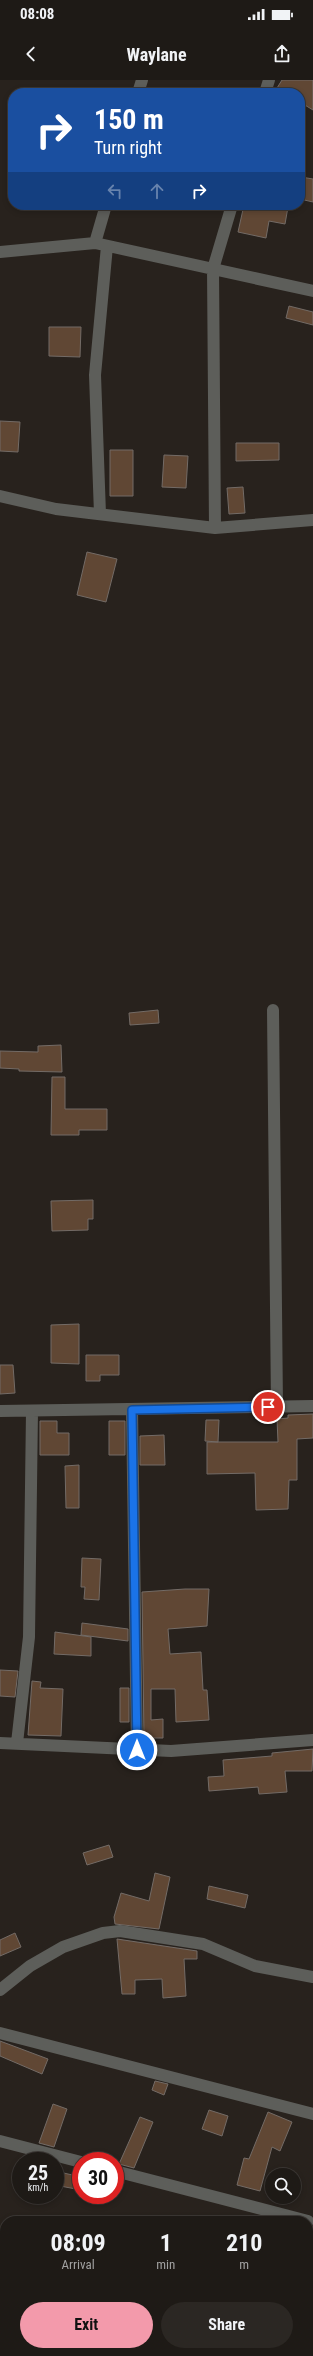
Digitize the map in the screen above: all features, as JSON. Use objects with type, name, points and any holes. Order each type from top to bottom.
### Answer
[{"type":"street","points":[[100,514],[95,376],[101,244],[105,210]]},
{"type":"street","points":[[215,528],[213,269],[231,210]]},
{"type":"street","points":[[0,252],[101,244],[313,291]]},
{"type":"street","points":[[0,496],[56,509],[215,528],[313,520]]},
{"type":"street","points":[[273,1010],[277,1407]]},
{"type":"street","points":[[0,1411],[313,1406]]},
{"type":"street","points":[[132,1410],[137,1750]]},
{"type":"street","points":[[17,1744],[29,1637],[32,1411]]},
{"type":"street","points":[[0,1743],[171,1751],[313,1740]]},
{"type":"street","points":[[0,1990],[30,1966],[63,1947],[103,1933],[120,1932],[203,1944],[255,1966],[313,1977]]},
{"type":"street","points":[[0,2033],[313,2114]]},
{"type":"street","points":[[0,2141],[72,2160]]},
{"type":"street","points":[[124,2173],[289,2216]]},
{"type":"building","points":[[282,80],[313,80],[313,110],[305,105],[305,88],[277,88]]},
{"type":"building","points":[[305,178],[313,179],[313,202],[305,200]]},
{"type":"building","points":[[243,210],[287,210],[285,224],[269,221],[266,238],[238,232]]},
{"type":"building","points":[[289,306],[313,312],[313,325],[286,318]]},
{"type":"building","points":[[49,327],[81,327],[80,357],[49,356]]},
{"type":"building","points":[[0,421],[20,422],[18,452],[0,451]]},
{"type":"building","points":[[236,443],[279,443],[279,460],[236,461]]},
{"type":"building","points":[[110,450],[133,450],[133,496],[110,496]]},
{"type":"building","points":[[164,455],[188,456],[186,488],[162,487]]},
{"type":"building","points":[[243,487],[245,513],[229,514],[227,488]]},
{"type":"building","points":[[87,552],[117,559],[106,602],[77,595]]},
{"type":"building","points":[[158,1010],[159,1023],[130,1025],[129,1013]]},
{"type":"building","points":[[61,1045],[62,1072],[19,1071],[19,1069],[0,1068],[0,1051],[38,1052],[38,1046]]},
{"type":"building","points":[[52,1077],[65,1077],[65,1109],[107,1109],[107,1130],[79,1130],[79,1135],[51,1135]]},
{"type":"building","points":[[93,1200],[93,1219],[88,1219],[88,1230],[52,1231],[51,1201]]},
{"type":"building","points":[[79,1324],[79,1364],[51,1363],[51,1325]]},
{"type":"building","points":[[86,1355],[119,1355],[119,1375],[100,1375],[100,1381],[86,1381]]},
{"type":"building","points":[[0,1365],[13,1365],[15,1393],[0,1394]]},
{"type":"building","points":[[313,1414],[313,1438],[297,1439],[297,1480],[289,1480],[288,1509],[256,1510],[255,1473],[207,1474],[207,1442],[278,1442],[277,1419],[288,1418],[288,1415]]},
{"type":"building","points":[[206,1420],[219,1420],[218,1442],[205,1441]]},
{"type":"building","points":[[40,1421],[57,1421],[57,1433],[69,1433],[69,1455],[40,1455]]},
{"type":"building","points":[[109,1421],[125,1421],[125,1455],[109,1455]]},
{"type":"building","points":[[164,1435],[165,1465],[140,1465],[140,1436]]},
{"type":"building","points":[[79,1465],[79,1508],[66,1508],[65,1466]]},
{"type":"building","points":[[82,1558],[101,1559],[99,1600],[84,1599],[85,1587],[81,1587]]},
{"type":"building","points":[[209,1589],[207,1626],[168,1629],[170,1654],[201,1652],[203,1690],[207,1690],[209,1720],[176,1722],[175,1689],[151,1689],[151,1720],[163,1719],[163,1738],[144,1738],[142,1592]]},
{"type":"building","points":[[82,1623],[128,1629],[128,1641],[81,1635]]},
{"type":"building","points":[[55,1632],[91,1637],[91,1656],[54,1654]]},
{"type":"building","points":[[0,1670],[18,1671],[15,1697],[0,1696]]},
{"type":"building","points":[[32,1681],[41,1682],[40,1688],[63,1689],[61,1736],[28,1735]]},
{"type":"building","points":[[120,1688],[129,1688],[129,1722],[120,1722]]},
{"type":"building","points":[[313,1749],[312,1771],[285,1771],[287,1792],[259,1794],[258,1787],[209,1791],[208,1777],[224,1776],[223,1760],[272,1756],[272,1753]]},
{"type":"building","points":[[109,1845],[113,1857],[87,1865],[83,1853]]},
{"type":"building","points":[[155,1873],[170,1877],[159,1929],[115,1924],[114,1917],[121,1893],[149,1901]]},
{"type":"building","points":[[209,1886],[248,1895],[245,1908],[207,1899]]},
{"type":"building","points":[[15,1933],[21,1947],[0,1956],[0,1940]]},
{"type":"building","points":[[117,1939],[197,1951],[197,1959],[184,1959],[186,1996],[163,1998],[162,1979],[135,1980],[135,1994],[122,1994]]},
{"type":"building","points":[[0,2041],[48,2059],[42,2074],[0,2056]]},
{"type":"building","points":[[155,2081],[168,2084],[164,2095],[152,2090]]},
{"type":"building","points":[[53,2104],[67,2109],[54,2147],[39,2143]]},
{"type":"building","points":[[209,2110],[228,2116],[222,2136],[202,2129]]},
{"type":"building","points":[[268,2112],[292,2122],[280,2151],[272,2147],[266,2168],[265,2168],[260,2191],[237,2185],[244,2158],[249,2159]]},
{"type":"building","points":[[140,2117],[153,2122],[134,2168],[124,2165],[124,2153]]},
{"type":"building","points":[[64,2173],[72,2175],[72,2188],[64,2187]]},
{"type":"route","points":[[137,1750],[132,1410],[268,1407]]}]
